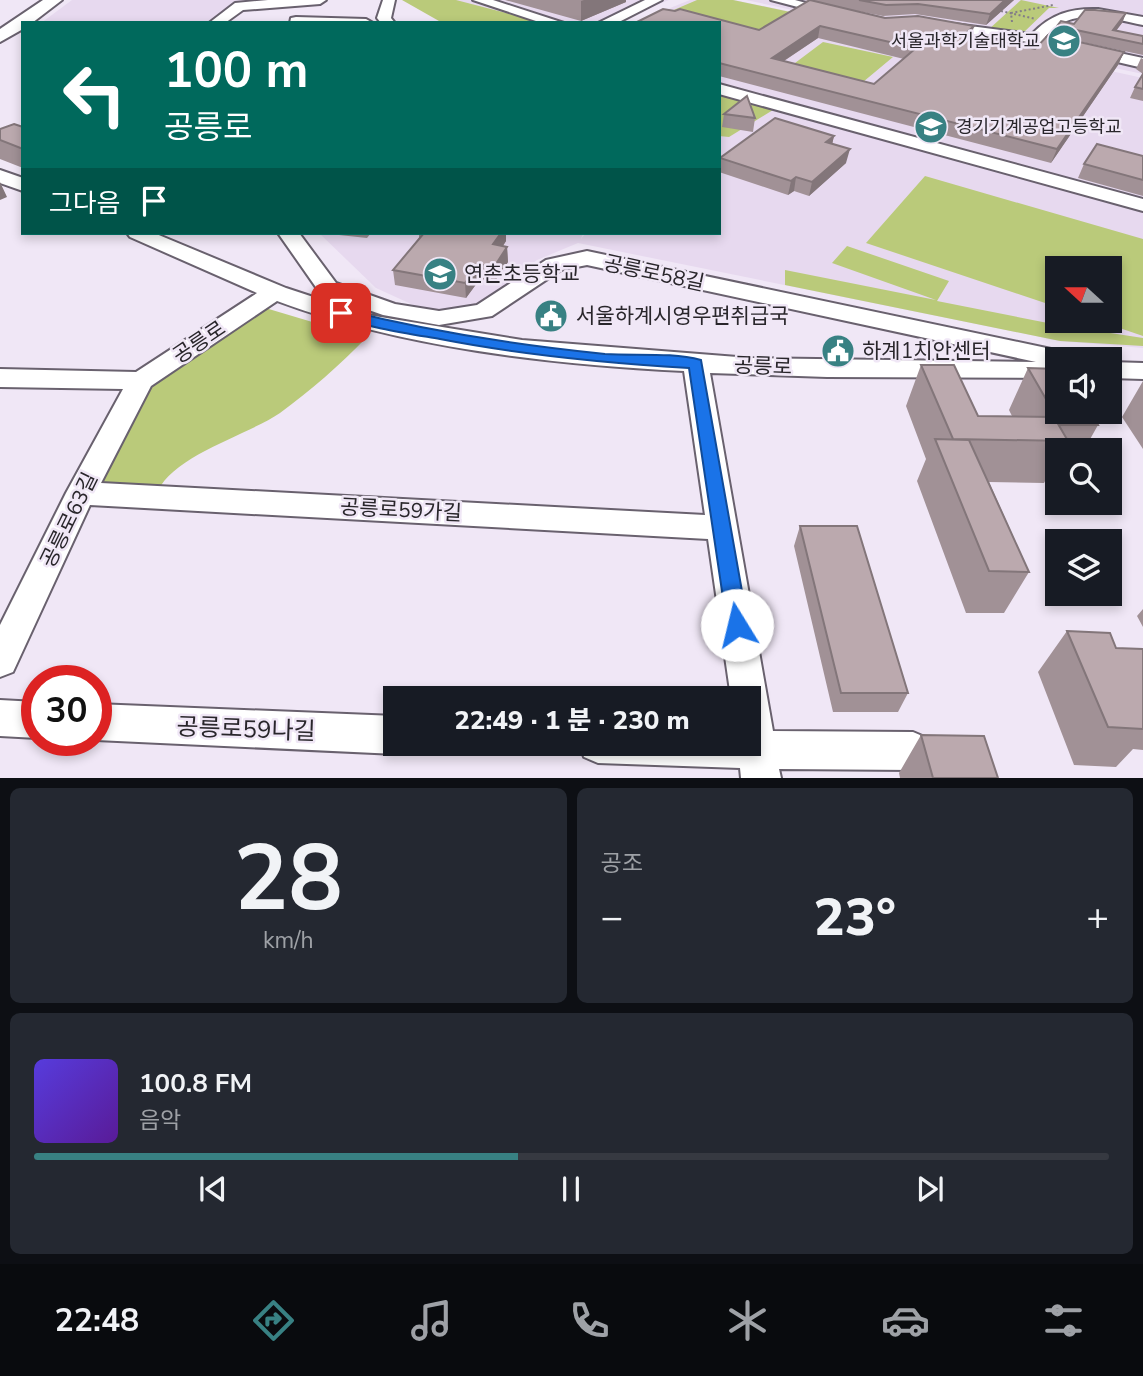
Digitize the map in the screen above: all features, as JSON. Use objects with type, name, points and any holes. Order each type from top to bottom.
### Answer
[{"type":"main road","points":[[23,21],[54,0]]},
{"type":"main road","points":[[0,37],[21,23]]},
{"type":"street","points":[[297,21],[318,0]]},
{"type":"street","points":[[219,21],[240,6],[318,0]]},
{"type":"street","points":[[386,21],[384,18],[389,0]]},
{"type":"street","points":[[479,0],[550,21]]},
{"type":"street","points":[[609,21],[656,0]]},
{"type":"street","points":[[777,0],[850,16]]},
{"type":"street","points":[[926,23],[972,32],[1048,38],[1071,16],[1073,10]]},
{"type":"street","points":[[1036,38],[1062,12],[1073,10],[1143,21]]},
{"type":"street","points":[[306,21],[347,17]]},
{"type":"street","points":[[1036,38],[1143,63]]},
{"type":"street","points":[[721,90],[1143,205]]},
{"type":"street","points":[[0,176],[21,184]]},
{"type":"street","points":[[142,235],[276,291]]},
{"type":"street","name":"공릉로58길","points":[[289,235],[328,288],[391,310],[439,318],[484,312],[554,265],[587,258],[1045,356]]},
{"type":"street","name":"공릉로","points":[[141,381],[276,291],[363,321],[486,343],[605,359],[1045,370]]},
{"type":"street","points":[[696,363],[747,686]]},
{"type":"street","points":[[1122,370],[1143,371]]},
{"type":"street","points":[[0,399],[9,378],[141,381]]},
{"type":"street","name":"공릉로63길","points":[[0,661],[81,492],[141,381]]},
{"type":"street","name":"공릉로59가길","points":[[81,492],[722,528]]},
{"type":"street","points":[[0,718],[21,719]]},
{"type":"street","name":"공릉로59나길","points":[[112,723],[383,734]]},
{"type":"street","points":[[695,756],[759,764],[913,751]]},
{"type":"path","points":[[1011,13],[1046,4],[1073,10]]},
{"type":"path","points":[[1001,11],[1052,22]]},
{"type":"shaded area","points":[[72,0],[291,0],[231,5],[211,21],[44,21]]},
{"type":"shaded area","points":[[426,0],[669,0],[617,21],[521,21]]},
{"type":"shaded area","name":"경기기계공업고등학교","points":[[690,0],[734,0],[907,36],[925,31],[1143,78],[1143,348],[1060,341],[578,243],[537,260],[455,324],[376,288],[321,235],[582,235],[581,239],[584,235],[721,235],[721,21],[638,21]]},
{"type":"shaded area","name":"서울과학기술대학교","points":[[746,0],[1143,0],[1143,74],[1024,49],[901,33]]},
{"type":"green space","points":[[402,0],[456,0],[537,21],[439,21]]},
{"type":"green space","points":[[697,0],[733,0],[795,13],[753,36],[721,24],[721,21],[662,15]]},
{"type":"green space","points":[[1021,0],[1059,8],[1049,8],[1022,34],[988,30]]},
{"type":"green space","points":[[823,42],[893,57],[857,87],[783,72]]},
{"type":"green space","points":[[721,96],[773,110],[729,137],[721,136]]},
{"type":"green space","points":[[925,176],[1143,239],[1143,336],[1122,329],[1122,256],[1045,256],[1045,303],[866,243]]},
{"type":"green space","points":[[847,246],[949,281],[937,301],[1045,322],[1045,333],[1110,333],[1143,338],[1143,346],[1060,341],[785,285],[785,270],[936,300],[832,263]]},
{"type":"green space","points":[[262,307],[366,338],[280,413],[195,456],[167,478],[158,491],[93,487],[150,381]]},
{"type":"building","points":[[810,0],[885,18],[918,16],[974,26],[965,34],[1035,49],[1048,35],[1124,52],[1057,149],[721,64],[721,21],[639,21],[663,9],[680,9],[759,30]],"holes":[[[820,26],[916,48],[874,84],[772,58]]]},
{"type":"building","points":[[859,0],[1005,0],[990,14],[918,4],[886,5]]},
{"type":"building","points":[[1085,10],[1126,13],[1113,30],[1143,36],[1143,44],[1057,26],[1061,21],[1074,24]]},
{"type":"building","points":[[1143,74],[1143,89],[1135,87]]},
{"type":"building","points":[[747,96],[755,118],[724,114]]},
{"type":"building","points":[[775,118],[834,136],[826,142],[850,149],[812,182],[796,177],[791,181],[721,157]]},
{"type":"building","points":[[14,124],[21,126],[21,148],[0,140],[0,129]]},
{"type":"building","points":[[1097,144],[1143,156],[1143,180],[1084,164]]},
{"type":"building","points":[[422,235],[500,235],[493,244],[507,247],[494,267],[479,264],[465,283],[393,270]]},
{"type":"building","points":[[921,365],[954,365],[978,416],[1045,417],[1045,424],[1058,424],[1066,438],[1045,438],[1045,441],[953,439]]},
{"type":"building","points":[[1028,368],[1045,369],[1045,397]]},
{"type":"building","points":[[1060,424],[1098,425],[1061,425]]},
{"type":"building","points":[[935,439],[969,440],[1029,572],[989,571]]},
{"type":"building","points":[[800,526],[857,526],[908,693],[841,693]]},
{"type":"building","points":[[1067,631],[1110,633],[1116,648],[1143,649],[1143,729],[1108,727]]},
{"type":"building","points":[[921,735],[984,736],[998,778],[933,778]]},
{"type":"place","name":"서울과학기술대학교","points":[[1064,41]]},
{"type":"place","name":"경기기계공업고등학교","points":[[931,127]]},
{"type":"place","name":"연촌초등학교","points":[[440,274]]},
{"type":"place","name":"서울하계시영우편취급국","points":[[551,316]]},
{"type":"place","name":"하계1치안센터","points":[[838,351]]},
{"type":"route","points":[[341,313],[363,321],[486,343],[605,359],[696,363],[737,625]]}]
